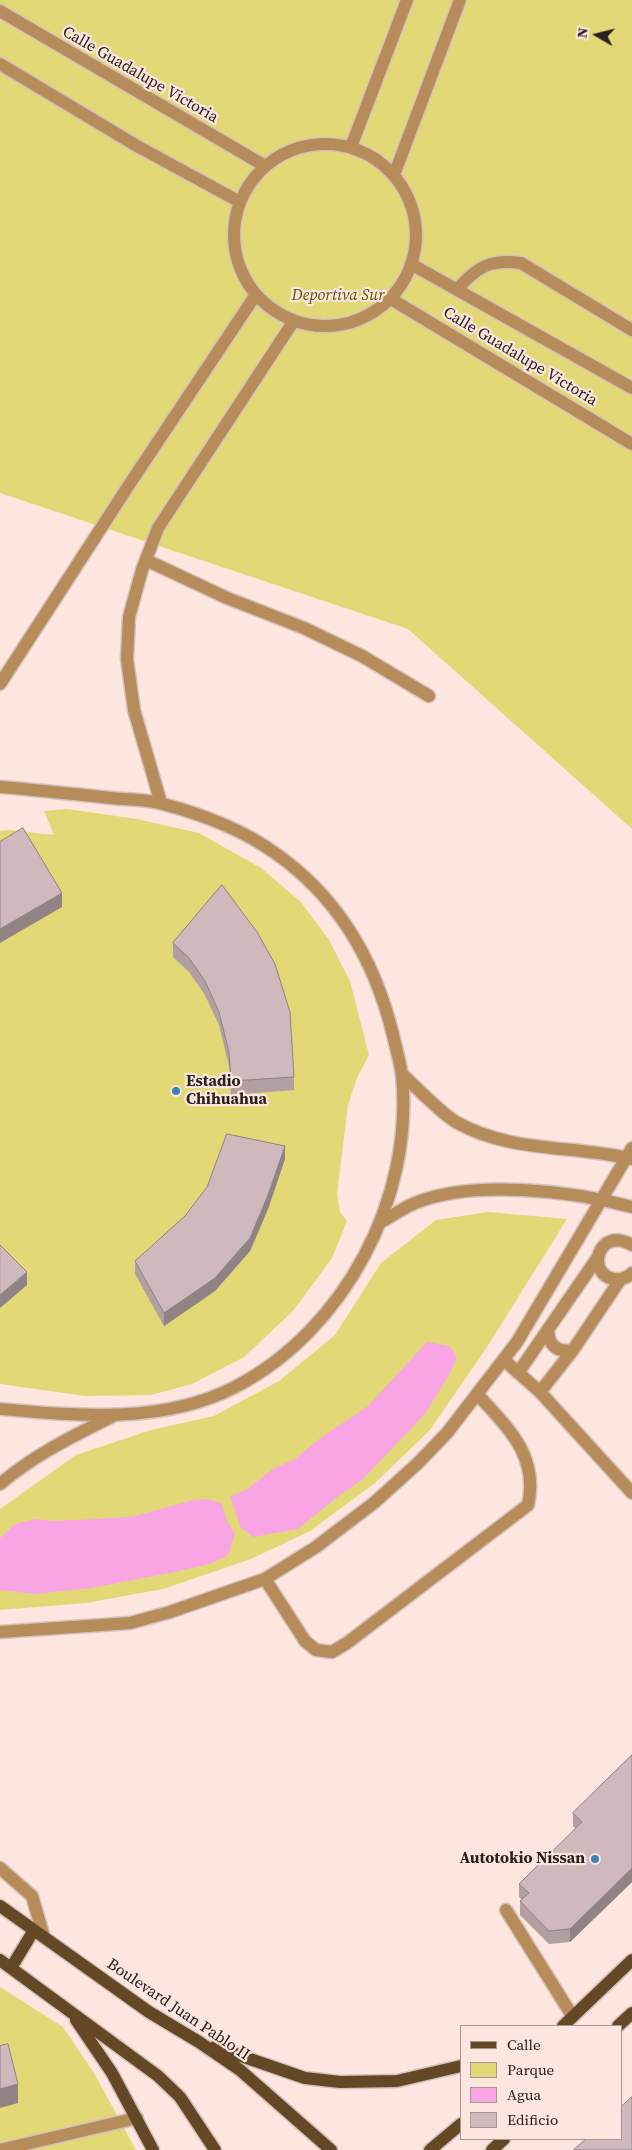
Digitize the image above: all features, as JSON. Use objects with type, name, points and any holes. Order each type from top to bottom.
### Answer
[{"type":"main road","name":"Boulevard Juan Pablo II","points":[[0,1906],[149,2012],[199,2042],[240,2070],[331,2150]]},
{"type":"main road","points":[[11,1968],[39,1934]]},
{"type":"main road","points":[[0,1960],[164,2081],[180,2097],[215,2150]]},
{"type":"main road","points":[[565,2024],[632,1960]]},
{"type":"main road","points":[[71,2012],[112,2073],[153,2150]]},
{"type":"main road","points":[[619,2025],[632,2013]]},
{"type":"main road","points":[[199,2042],[305,2078],[340,2082],[397,2081],[460,2066]]},
{"type":"main road","points":[[430,2150],[460,2125]]},
{"type":"main road","points":[[492,2150],[503,2140]]},
{"type":"lane","points":[[351,148],[407,0]]},
{"type":"lane","points":[[394,175],[460,0]]},
{"type":"lane","name":"Calle Guadalupe Victoria","points":[[0,11],[265,166]]},
{"type":"lane","points":[[0,64],[137,146],[240,202]]},
{"type":"lane","points":[[329,144],[351,148],[374,158],[394,175],[406,195],[414,217],[416,241],[411,264],[403,283],[391,299],[370,315],[345,325],[319,327],[293,322],[272,311],[255,296],[238,266],[233,232],[240,202],[251,181],[265,166],[284,153],[306,146],[329,144]]},
{"type":"lane","points":[[457,290],[472,272],[486,265],[508,261],[521,262],[632,330]]},
{"type":"lane","name":"Calle Guadalupe Victoria","points":[[411,264],[632,388]]},
{"type":"lane","points":[[0,684],[127,488],[255,296]]},
{"type":"lane","name":"Calle Guadalupe Victoria","points":[[391,299],[632,444]]},
{"type":"lane","points":[[161,803],[134,710],[127,659],[129,617],[158,528],[293,322]]},
{"type":"lane","points":[[146,560],[227,598],[329,640],[362,656],[428,696]]},
{"type":"lane","points":[[0,787],[161,803],[230,827],[274,852],[310,882],[337,911],[359,943],[377,981],[402,1074],[402,1120],[397,1156],[381,1222],[356,1272],[332,1306],[305,1338],[276,1363],[234,1388],[197,1403],[158,1411],[115,1415],[45,1413],[0,1409]]},
{"type":"lane","points":[[0,1632],[130,1623],[170,1612],[264,1580],[316,1547],[375,1502],[429,1452],[478,1395],[517,1342],[630,1155],[553,1149],[493,1137],[456,1122],[402,1074]]},
{"type":"lane","points":[[381,1222],[415,1203],[456,1193],[484,1190],[533,1191],[602,1199],[632,1207]]},
{"type":"lane","points":[[518,1373],[598,1257],[601,1248],[607,1242],[616,1239],[632,1245]]},
{"type":"lane","points":[[598,1257],[598,1266],[603,1274],[611,1278],[628,1277]]},
{"type":"lane","points":[[540,1392],[628,1277]]},
{"type":"lane","points":[[548,1329],[548,1338],[551,1344],[565,1351],[573,1350]]},
{"type":"lane","points":[[504,1360],[540,1392],[632,1493]]},
{"type":"lane","points":[[264,1580],[304,1642],[316,1650],[332,1652],[347,1643],[528,1505],[530,1497],[528,1459],[508,1428],[478,1395]]},
{"type":"lane","points":[[0,1484],[18,1468],[59,1443],[115,1415]]},
{"type":"lane","points":[[0,1868],[32,1896],[39,1934]]},
{"type":"lane","points":[[506,1910],[565,2024]]},
{"type":"lane","points":[[0,2150],[137,2118]]},
{"type":"green space","name":"Deportiva Sur","points":[[0,0],[632,0],[632,829],[408,629],[0,493]]},
{"type":"green space","name":"Estadio Chihuahua","points":[[67,809],[137,819],[199,833],[261,868],[301,902],[329,940],[350,981],[369,1055],[357,1078],[348,1105],[337,1194],[340,1212],[347,1221],[332,1258],[293,1311],[244,1357],[192,1384],[151,1395],[85,1396],[0,1384],[0,831],[10,830],[54,835],[44,811]]},
{"type":"green space","points":[[488,1212],[567,1219],[487,1347],[430,1430],[375,1483],[310,1531],[251,1559],[163,1589],[86,1603],[0,1610],[0,1509],[76,1455],[151,1430],[214,1416],[279,1381],[335,1335],[381,1263],[436,1220]]},
{"type":"green space","points":[[0,1987],[63,2027],[94,2073],[136,2150],[0,2150]]},
{"type":"water","points":[[427,1342],[450,1346],[457,1358],[448,1377],[424,1415],[362,1480],[341,1494],[298,1529],[253,1537],[241,1528],[230,1497],[247,1489],[273,1469],[295,1459],[319,1439],[367,1407]]},
{"type":"water","points":[[207,1499],[221,1503],[228,1523],[235,1534],[228,1555],[213,1563],[91,1588],[35,1594],[0,1590],[0,1538],[15,1524],[36,1519],[54,1521],[135,1516],[190,1501]]},
{"type":"building","points":[[23,828],[62,893],[0,929],[0,842]]},
{"type":"building","points":[[222,885],[257,932],[275,964],[290,1012],[294,1077],[231,1081],[229,1052],[219,1012],[205,981],[189,958],[173,943]]},
{"type":"building","points":[[227,1134],[285,1146],[268,1195],[250,1238],[215,1278],[164,1313],[135,1261],[185,1216],[207,1187]]},
{"type":"building","points":[[0,1245],[27,1272],[0,1295]]},
{"type":"building","name":"Autotokio Nissan","points":[[632,1755],[632,1868],[570,1929],[549,1931],[520,1901],[529,1893],[519,1884],[582,1822],[573,1813]]},
{"type":"building","points":[[8,2044],[18,2084],[0,2089],[0,2046]]},
{"type":"building","points":[[632,2097],[632,2150],[573,2150],[585,2140],[622,2140],[622,2106]]},
{"type":"place","name":"Estadio Chihuahua","points":[[176,1091]]},
{"type":"place","name":"Autotokio Nissan","points":[[595,1859]]}]
